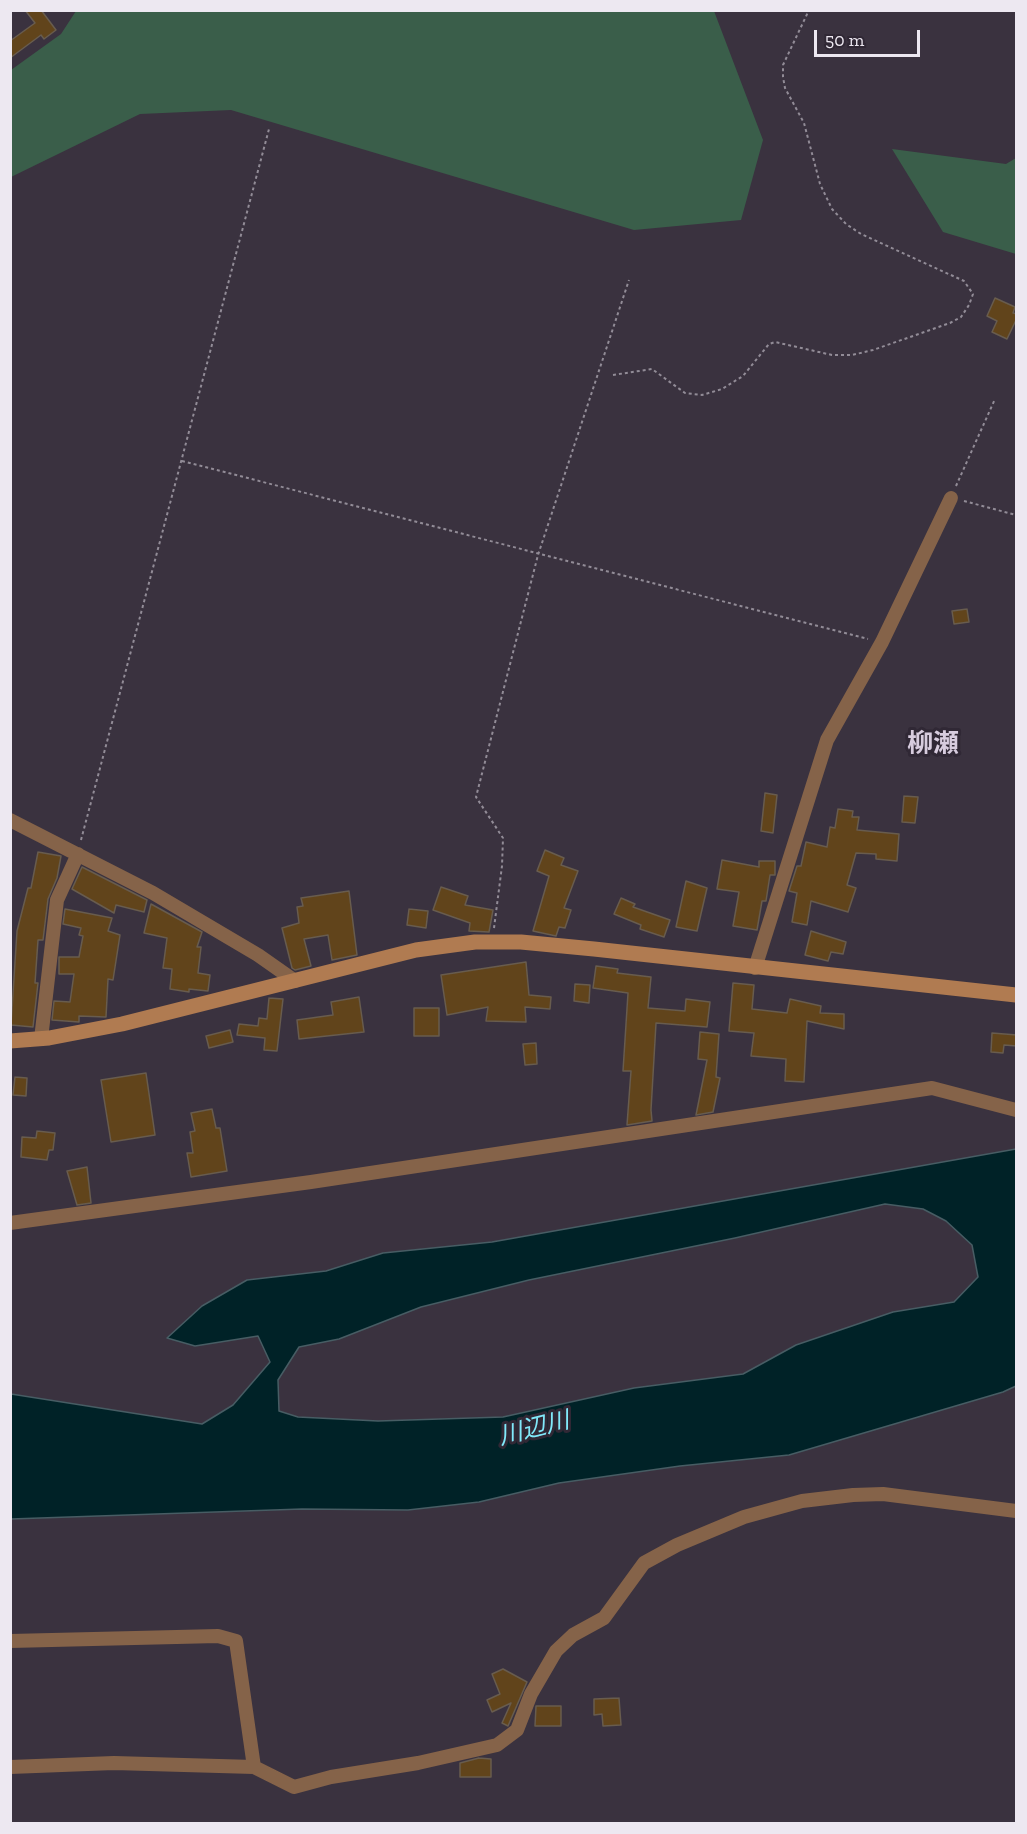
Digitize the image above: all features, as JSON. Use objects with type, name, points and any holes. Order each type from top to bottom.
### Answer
[{"type":"street","points":[[755,968],[827,740],[882,642],[951,498]]},
{"type":"street","points":[[10,820],[153,893],[258,955],[295,981]]},
{"type":"street","points":[[40,1039],[57,900],[78,854]]},
{"type":"street","points":[[10,1041],[40,1039],[122,1024],[416,950],[492,942],[594,949],[1017,995]]},
{"type":"street","points":[[10,1223],[310,1182],[933,1088],[1017,1110]]},
{"type":"street","points":[[10,1767],[114,1763],[254,1767],[294,1787],[331,1777],[418,1763],[497,1745],[517,1730],[531,1694],[556,1651],[573,1635],[604,1618],[644,1563],[677,1545],[744,1517],[802,1501],[853,1495],[883,1494],[1017,1511]]},
{"type":"street","points":[[10,1641],[218,1636],[236,1641],[254,1767]]},
{"type":"path","points":[[613,375],[652,369],[685,393],[702,395],[723,388],[743,376],[769,344],[775,342],[832,355],[852,355],[950,323],[961,317],[969,305],[973,294],[964,281],[861,234],[832,209],[820,184],[804,123],[785,87],[783,77],[783,65],[809,10]]},
{"type":"path","points":[[78,854],[269,129]]},
{"type":"path","points":[[492,942],[502,866],[503,838],[476,797],[538,555],[628,280]]},
{"type":"path","points":[[995,399],[951,498],[1017,515]]},
{"type":"path","points":[[182,461],[538,555],[882,642]]},
{"type":"shaded area","points":[[76,11],[714,11],[763,140],[741,220],[634,230],[231,110],[140,114],[11,177],[11,70],[61,34]]},
{"type":"shaded area","points":[[892,149],[1006,164],[1016,158],[1016,254],[943,232]]},
{"type":"water","name":"川辺川","points":[[1016,1149],[1016,1386],[1003,1392],[789,1455],[680,1466],[559,1483],[479,1502],[408,1510],[302,1509],[11,1519],[11,1394],[202,1424],[233,1405],[270,1362],[258,1336],[195,1346],[167,1338],[202,1306],[247,1280],[326,1271],[383,1253],[492,1242]],"holes":[[[885,1204],[923,1209],[946,1221],[972,1245],[978,1277],[954,1302],[893,1312],[796,1345],[743,1374],[634,1388],[503,1417],[378,1421],[298,1417],[279,1411],[278,1380],[299,1347],[339,1339],[421,1307],[529,1280],[735,1238]]]},
{"type":"building","points":[[25,10],[41,10],[56,30],[44,39],[41,35],[10,58],[10,41],[35,23]]},
{"type":"building","points":[[995,298],[1015,307],[1013,313],[1017,314],[1017,318],[1007,339],[992,332],[997,321],[987,316]]},
{"type":"building","points":[[967,609],[969,622],[954,624],[952,611]]},
{"type":"building","points":[[765,793],[777,795],[773,833],[761,831]]},
{"type":"building","points":[[904,796],[918,797],[915,823],[902,822]]},
{"type":"building","points":[[838,809],[853,811],[852,817],[859,817],[857,830],[899,834],[897,861],[876,859],[876,854],[856,853],[847,885],[856,888],[848,912],[811,901],[807,925],[792,922],[797,893],[789,891],[797,866],[801,866],[806,842],[827,847],[830,827],[835,828]]},
{"type":"building","points":[[545,850],[564,858],[561,865],[578,871],[564,908],[571,910],[565,928],[559,927],[556,936],[533,931],[549,876],[537,871]]},
{"type":"building","points":[[38,852],[61,856],[57,878],[48,899],[43,940],[38,940],[35,983],[38,983],[33,1027],[11,1025],[17,931],[28,888],[31,888]]},
{"type":"building","points":[[722,860],[759,867],[759,861],[775,861],[775,875],[770,875],[766,901],[762,901],[757,930],[733,926],[739,892],[717,889]]},
{"type":"building","points":[[82,867],[147,900],[144,912],[116,905],[114,913],[72,889]]},
{"type":"building","points":[[686,881],[707,888],[697,931],[676,927]]},
{"type":"building","points":[[441,887],[468,896],[465,905],[493,910],[489,932],[469,931],[470,923],[433,910]]},
{"type":"building","points":[[349,891],[357,955],[332,960],[328,935],[304,939],[311,966],[295,970],[292,968],[282,928],[299,923],[297,907],[303,906],[301,898]]},
{"type":"building","points":[[621,898],[635,904],[633,907],[670,920],[664,937],[640,929],[641,925],[614,914]]},
{"type":"building","points":[[151,904],[202,932],[197,947],[201,947],[198,973],[210,975],[208,991],[189,989],[189,992],[170,989],[172,969],[163,968],[167,938],[144,933]]},
{"type":"building","points":[[65,909],[112,918],[108,931],[120,935],[113,980],[108,979],[106,1017],[79,1016],[79,1022],[52,1020],[54,1001],[70,1002],[74,974],[59,974],[59,957],[79,957],[83,936],[79,935],[81,928],[63,924]]},
{"type":"building","points":[[409,909],[428,911],[426,928],[407,925]]},
{"type":"building","points":[[811,931],[846,942],[843,954],[831,952],[828,961],[805,955]]},
{"type":"building","points":[[526,962],[529,995],[551,997],[550,1009],[525,1007],[526,1022],[486,1021],[488,1007],[447,1015],[441,975]]},
{"type":"building","points":[[596,966],[618,969],[617,973],[651,977],[648,1008],[685,1011],[686,999],[710,1002],[707,1027],[656,1023],[652,1121],[627,1125],[631,1071],[623,1071],[628,993],[593,988]]},
{"type":"building","points":[[733,983],[754,985],[752,1009],[787,1013],[790,999],[821,1006],[820,1013],[844,1014],[844,1029],[807,1021],[804,1082],[785,1081],[786,1059],[751,1056],[754,1033],[729,1031]]},
{"type":"building","points":[[575,984],[590,985],[589,1003],[574,1001]]},
{"type":"building","points":[[359,997],[364,1032],[299,1039],[297,1020],[333,1015],[331,1002]]},
{"type":"building","points":[[269,998],[283,999],[277,1051],[264,1050],[265,1038],[237,1035],[239,1024],[258,1026],[259,1018],[267,1019]]},
{"type":"building","points":[[414,1008],[439,1008],[439,1036],[414,1036]]},
{"type":"building","points":[[230,1030],[233,1042],[209,1048],[206,1036]]},
{"type":"building","points":[[700,1032],[719,1034],[716,1077],[720,1078],[713,1112],[696,1115],[707,1060],[698,1059]]},
{"type":"building","points":[[992,1033],[1017,1035],[1017,1046],[1004,1045],[1003,1053],[991,1052]]},
{"type":"building","points":[[536,1043],[537,1064],[525,1065],[523,1044]]},
{"type":"building","points":[[146,1073],[155,1135],[111,1142],[101,1080]]},
{"type":"building","points":[[15,1077],[27,1078],[26,1096],[13,1095]]},
{"type":"building","points":[[212,1109],[216,1128],[220,1128],[227,1171],[191,1177],[187,1153],[193,1153],[190,1132],[195,1131],[191,1113]]},
{"type":"building","points":[[37,1131],[55,1133],[53,1150],[49,1150],[47,1160],[21,1157],[22,1137],[36,1138]]},
{"type":"building","points":[[87,1167],[91,1203],[77,1205],[67,1171]]},
{"type":"building","points":[[503,1669],[527,1682],[508,1726],[502,1723],[511,1703],[492,1712],[487,1700],[500,1694],[492,1674]]},
{"type":"building","points":[[619,1698],[621,1725],[603,1726],[602,1714],[594,1715],[594,1699]]},
{"type":"building","points":[[536,1706],[561,1706],[561,1726],[535,1726]]},
{"type":"building","points":[[479,1758],[491,1759],[491,1777],[460,1777],[460,1763]]},
{"type":"district","name":"柳瀬","points":[[933,745]]}]
